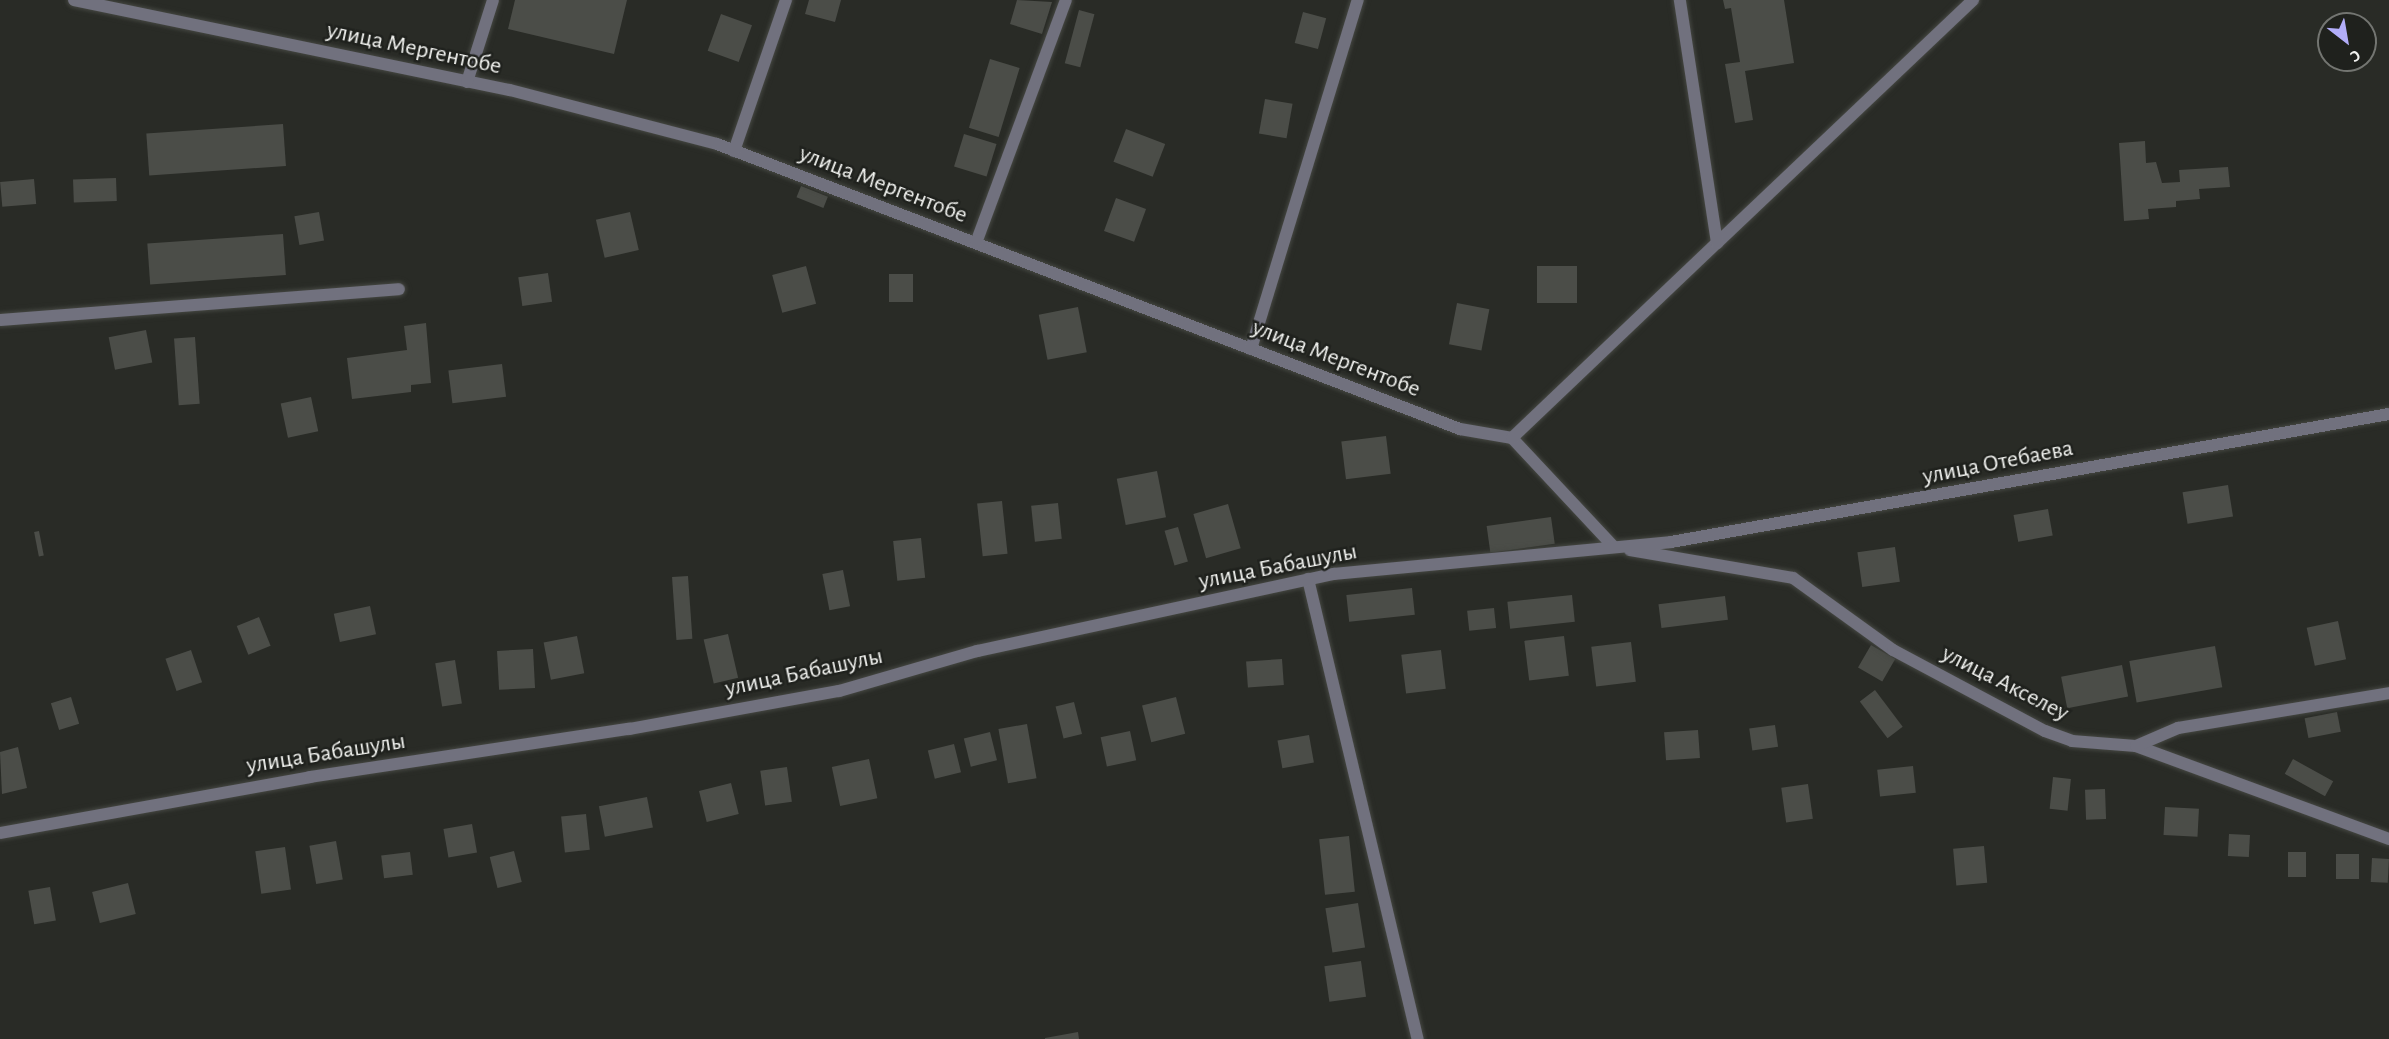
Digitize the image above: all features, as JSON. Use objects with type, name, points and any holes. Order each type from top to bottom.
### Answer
[{"type":"street","name":"улица Мергентобе","points":[[74,0],[467,82],[734,151],[1461,429],[1512,438]]},
{"type":"street","points":[[467,82],[493,0]]},
{"type":"street","points":[[734,151],[786,0]]},
{"type":"street","points":[[976,243],[1066,0]]},
{"type":"street","points":[[1251,349],[1358,0]]},
{"type":"street","points":[[1680,0],[1716,243]]},
{"type":"street","points":[[1614,547],[1512,438],[1973,0]]},
{"type":"street","points":[[0,320],[399,289]]},
{"type":"street","name":"улица Отебаева","points":[[1614,547],[1830,516],[2389,414]]},
{"type":"street","name":"улица Бабашулы","points":[[0,833],[310,777],[629,729],[828,693],[977,651],[1308,579],[1614,547]]},
{"type":"street","name":"улица Акселеу","points":[[1614,547],[1793,578],[1893,650],[2045,731],[2072,741],[2136,746],[2389,839]]},
{"type":"street","points":[[1308,579],[1418,1039]]},
{"type":"street","points":[[2136,746],[2178,728],[2389,693]]},
{"type":"building","points":[[515,0],[627,0],[614,54],[508,29]]},
{"type":"building","points":[[809,0],[841,0],[835,22],[805,14]]},
{"type":"building","points":[[1017,0],[1052,2],[1042,34],[1010,24]]},
{"type":"building","points":[[1723,0],[1784,0],[1794,63],[1745,71],[1753,120],[1735,123],[1725,64],[1740,62],[1731,8],[1725,9]]},
{"type":"building","points":[[1079,10],[1094,14],[1080,67],[1065,63]]},
{"type":"building","points":[[1303,12],[1326,18],[1318,49],[1295,43]]},
{"type":"building","points":[[721,14],[752,25],[739,62],[708,51]]},
{"type":"building","points":[[990,59],[1020,68],[999,137],[969,128]]},
{"type":"building","points":[[1265,99],[1293,104],[1286,138],[1259,133]]},
{"type":"building","points":[[283,124],[286,166],[149,175],[146,134]]},
{"type":"building","points":[[1126,129],[1165,144],[1153,177],[1113,162]]},
{"type":"building","points":[[964,134],[997,144],[987,176],[954,167]]},
{"type":"building","points":[[2145,141],[2146,163],[2156,162],[2162,183],[2180,182],[2179,170],[2228,167],[2230,187],[2199,189],[2200,199],[2176,201],[2176,207],[2148,209],[2149,219],[2124,221],[2119,143]]},
{"type":"building","points":[[116,178],[117,201],[74,202],[73,180]]},
{"type":"building","points":[[34,179],[36,204],[2,207],[0,182]]},
{"type":"building","points":[[801,186],[828,197],[823,208],[797,197]]},
{"type":"building","points":[[1116,198],[1146,209],[1134,242],[1104,231]]},
{"type":"building","points":[[319,212],[324,241],[299,245],[294,216]]},
{"type":"building","points":[[630,212],[639,250],[605,258],[596,220]]},
{"type":"building","points":[[283,234],[286,275],[150,284],[147,243]]},
{"type":"building","points":[[806,266],[816,304],[782,313],[772,275]]},
{"type":"building","points":[[1537,266],[1577,266],[1577,303],[1537,303]]},
{"type":"building","points":[[548,273],[552,302],[522,306],[518,277]]},
{"type":"building","points":[[889,274],[913,274],[913,302],[889,302]]},
{"type":"building","points":[[1457,303],[1489,309],[1481,351],[1449,344]]},
{"type":"building","points":[[1078,307],[1087,352],[1048,360],[1039,315]]},
{"type":"building","points":[[426,323],[431,383],[411,385],[411,392],[352,399],[347,358],[407,350],[404,326]]},
{"type":"building","points":[[146,330],[152,362],[115,370],[109,337]]},
{"type":"building","points":[[195,337],[200,404],[179,405],[174,338]]},
{"type":"building","points":[[502,364],[506,397],[452,403],[448,371]]},
{"type":"building","points":[[311,397],[318,431],[288,438],[281,403]]},
{"type":"building","points":[[1386,436],[1391,474],[1346,479],[1341,441]]},
{"type":"building","points":[[1157,471],[1166,517],[1126,525],[1117,479]]},
{"type":"building","points":[[2228,485],[2233,517],[2188,524],[2183,492]]},
{"type":"building","points":[[1002,501],[1008,554],[983,556],[977,504]]},
{"type":"building","points":[[1058,503],[1062,539],[1035,542],[1031,506]]},
{"type":"building","points":[[1228,504],[1241,548],[1206,558],[1193,514]]},
{"type":"building","points":[[2048,509],[2053,536],[2018,542],[2014,515]]},
{"type":"building","points":[[1551,517],[1555,544],[1490,553],[1487,526]]},
{"type":"building","points":[[1178,527],[1188,562],[1174,565],[1165,531]]},
{"type":"building","points":[[39,531],[44,556],[39,556],[34,532]]},
{"type":"building","points":[[921,538],[925,578],[897,581],[893,541]]},
{"type":"building","points":[[1895,547],[1900,582],[1862,587],[1857,552]]},
{"type":"building","points":[[843,570],[850,606],[829,610],[822,574]]},
{"type":"building","points":[[688,576],[692,639],[676,640],[672,577]]},
{"type":"building","points":[[1412,588],[1415,615],[1349,622],[1346,595]]},
{"type":"building","points":[[1572,595],[1575,622],[1510,629],[1507,602]]},
{"type":"building","points":[[1725,596],[1728,620],[1661,628],[1658,604]]},
{"type":"building","points":[[370,606],[376,634],[340,642],[334,614]]},
{"type":"building","points":[[1494,608],[1496,628],[1469,631],[1467,611]]},
{"type":"building","points":[[259,617],[271,646],[248,655],[237,626]]},
{"type":"building","points":[[2338,621],[2346,659],[2315,666],[2307,628]]},
{"type":"building","points":[[728,634],[738,678],[714,683],[704,640]]},
{"type":"building","points":[[577,636],[584,673],[551,680],[544,642]]},
{"type":"building","points":[[1564,636],[1569,676],[1529,681],[1524,641]]},
{"type":"building","points":[[1631,642],[1636,682],[1596,687],[1591,647]]},
{"type":"building","points":[[1871,645],[1895,659],[1882,682],[1858,668]]},
{"type":"building","points":[[2215,646],[2222,687],[2137,702],[2129,661]]},
{"type":"building","points":[[533,649],[535,688],[499,690],[497,651]]},
{"type":"building","points":[[191,650],[202,682],[177,691],[165,659]]},
{"type":"building","points":[[1441,650],[1446,689],[1406,694],[1401,655]]},
{"type":"building","points":[[1282,659],[1284,685],[1248,687],[1246,662]]},
{"type":"building","points":[[455,660],[462,703],[442,707],[435,663]]},
{"type":"building","points":[[2122,665],[2128,696],[2067,708],[2061,677]]},
{"type":"building","points":[[1875,690],[1903,727],[1888,738],[1860,701]]},
{"type":"building","points":[[71,697],[79,724],[59,730],[51,703]]},
{"type":"building","points":[[1176,697],[1185,734],[1151,742],[1142,705]]},
{"type":"building","points":[[1074,702],[1082,734],[1064,739],[1056,707]]},
{"type":"building","points":[[2337,712],[2341,732],[2308,738],[2305,718]]},
{"type":"building","points":[[1027,724],[1037,778],[1008,783],[998,729]]},
{"type":"building","points":[[1775,725],[1778,747],[1752,750],[1749,729]]},
{"type":"building","points":[[1698,730],[1700,758],[1666,760],[1664,732]]},
{"type":"building","points":[[1130,731],[1136,760],[1107,767],[1101,737]]},
{"type":"building","points":[[990,732],[997,760],[971,767],[964,739]]},
{"type":"building","points":[[1309,735],[1314,763],[1282,768],[1277,741]]},
{"type":"building","points":[[954,744],[961,772],[935,779],[928,751]]},
{"type":"building","points":[[18,747],[27,788],[2,794],[0,752]]},
{"type":"building","points":[[869,759],[877,798],[840,806],[832,767]]},
{"type":"building","points":[[2293,759],[2333,781],[2325,796],[2285,774]]},
{"type":"building","points":[[1913,766],[1916,793],[1880,797],[1877,770]]},
{"type":"building","points":[[787,767],[792,802],[765,805],[760,771]]},
{"type":"building","points":[[2053,777],[2071,779],[2068,811],[2050,809]]},
{"type":"building","points":[[731,783],[739,814],[707,822],[699,791]]},
{"type":"building","points":[[1808,784],[1813,819],[1786,822],[1781,788]]},
{"type":"building","points":[[2105,789],[2106,819],[2086,820],[2085,790]]},
{"type":"building","points":[[647,797],[653,827],[605,837],[599,806]]},
{"type":"building","points":[[2165,807],[2199,809],[2197,837],[2164,835]]},
{"type":"building","points":[[586,814],[590,850],[565,852],[561,817]]},
{"type":"building","points":[[472,824],[477,853],[448,858],[443,829]]},
{"type":"building","points":[[2229,834],[2250,835],[2249,857],[2228,856]]},
{"type":"building","points":[[1349,836],[1355,892],[1325,895],[1319,839]]},
{"type":"building","points":[[336,841],[343,879],[316,884],[309,846]]},
{"type":"building","points":[[1984,846],[1987,883],[1956,886],[1953,849]]},
{"type":"building","points":[[285,847],[291,890],[261,894],[255,851]]},
{"type":"building","points":[[514,851],[522,882],[497,888],[490,857]]},
{"type":"building","points":[[410,852],[413,875],[384,878],[381,856]]},
{"type":"building","points":[[2288,852],[2306,852],[2306,877],[2288,877]]},
{"type":"building","points":[[2336,854],[2359,854],[2359,879],[2336,879]]},
{"type":"building","points":[[2372,858],[2389,859],[2388,883],[2371,882]]},
{"type":"building","points":[[128,883],[136,914],[100,923],[92,892]]},
{"type":"building","points":[[50,887],[56,920],[34,924],[28,891]]},
{"type":"building","points":[[1358,903],[1365,947],[1332,953],[1325,908]]},
{"type":"building","points":[[1361,961],[1366,997],[1329,1002],[1324,966]]},
{"type":"building","points":[[1078,1032],[1079,1039],[1045,1039],[1045,1038]]}]
